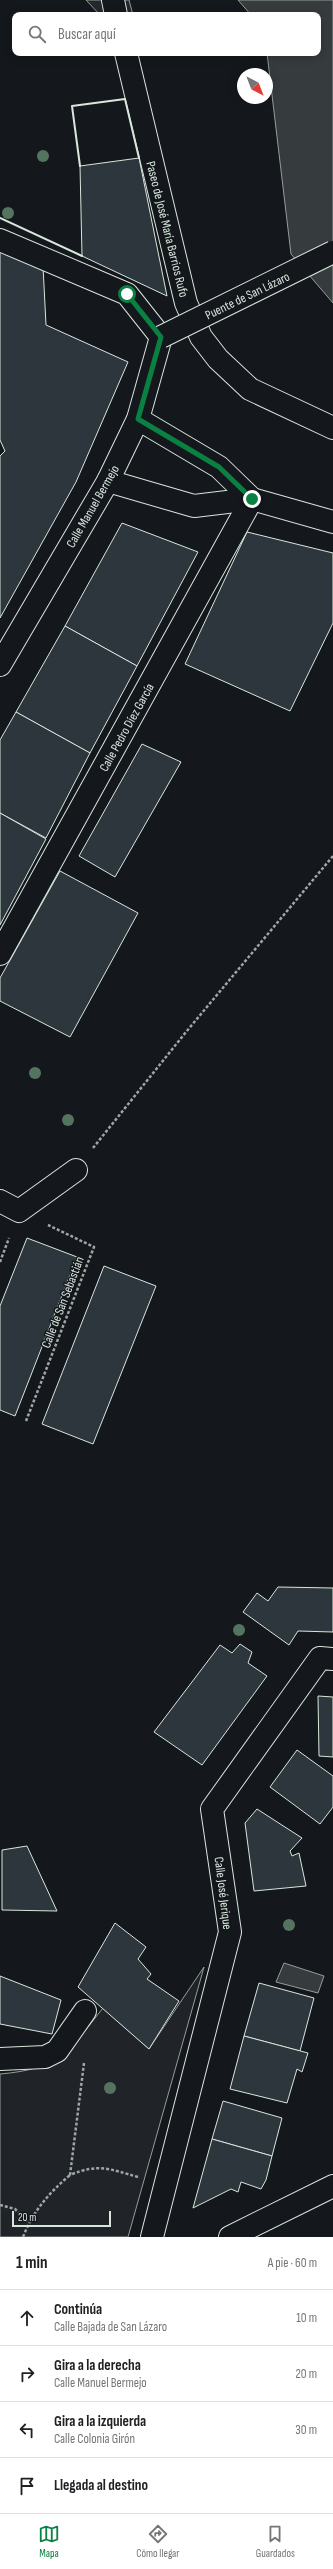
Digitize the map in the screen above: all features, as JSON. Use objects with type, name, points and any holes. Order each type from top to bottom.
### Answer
[{"type":"street","points":[[113,0],[115,12]]},
{"type":"street","name":"Paseo de José María Barrios Rufo","points":[[127,56],[186,303],[201,337],[218,359],[250,389],[333,428]]},
{"type":"street","points":[[0,240],[127,294],[161,337]]},
{"type":"street","name":"Puente de San Lázaro","points":[[161,337],[333,252]]},
{"type":"street","name":"Calle Manuel Bermejo","points":[[0,665],[108,481],[138,419],[161,337]]},
{"type":"street","points":[[138,419],[219,467],[252,499]]},
{"type":"street","points":[[108,481],[194,506],[252,499],[333,522]]},
{"type":"street","name":"Calle Pedro Díez García","points":[[0,954],[252,499]]},
{"type":"street","points":[[0,1201],[19,1211],[76,1170]]},
{"type":"street","name":"Calle José Jerique","points":[[157,2231],[230,1932],[212,1810],[320,1658],[333,1659]]},
{"type":"street","points":[[0,2059],[45,2057],[57,2051],[84,2011]]},
{"type":"street","points":[[230,2237],[333,2186]]},
{"type":"path","points":[[76,1170],[186,1032],[333,856]]},
{"type":"path","name":"Calle de San Sebastián","points":[[19,1211],[94,1246],[26,1421]]},
{"type":"path","points":[[70,2175],[85,2056]]},
{"type":"path","points":[[23,2237],[28,2222],[47,2194],[70,2175],[90,2167],[108,2169],[144,2179]]},
{"type":"path","points":[[0,2205],[15,2209],[28,2222]]},
{"type":"shaded area","points":[[86,0],[129,0],[132,12],[97,12]]},
{"type":"shaded area","points":[[238,0],[333,0],[333,303],[291,254],[273,103],[273,68],[269,68],[267,56],[321,56],[321,12],[248,12]]},
{"type":"shaded area","points":[[284,1963],[324,1976],[318,1993],[276,1982]]},
{"type":"shaded area","points":[[204,1967],[128,2237],[0,2237],[0,2074],[20,2072],[36,2068],[49,2063],[60,2056],[71,2047],[103,2008],[149,2049]]},
{"type":"building","points":[[139,158],[167,296],[82,256],[80,166]]},
{"type":"building","points":[[0,250],[43,266],[46,325],[128,362],[76,482],[0,618],[0,456],[5,451],[0,440]]},
{"type":"building","points":[[122,523],[198,552],[137,666],[65,626]]},
{"type":"building","points":[[247,532],[333,553],[333,623],[290,711],[185,664]]},
{"type":"building","points":[[65,626],[137,666],[90,753],[16,712]]},
{"type":"building","points":[[16,712],[90,753],[46,838],[0,813],[0,740]]},
{"type":"building","points":[[142,744],[181,762],[115,877],[79,856]]},
{"type":"building","points":[[0,813],[46,839],[0,925]]},
{"type":"building","points":[[60,871],[138,913],[70,1037],[0,1001],[0,978]]},
{"type":"building","points":[[27,1238],[77,1257],[15,1416],[0,1410],[0,1306]]},
{"type":"building","points":[[104,1266],[156,1286],[93,1444],[42,1424]]},
{"type":"building","points":[[278,1587],[333,1588],[333,1632],[298,1631],[289,1645],[243,1612],[257,1593],[268,1601]]},
{"type":"building","points":[[240,1644],[252,1652],[248,1663],[267,1676],[202,1765],[154,1732],[220,1645],[232,1653]]},
{"type":"building","points":[[318,1696],[333,1697],[333,1757],[319,1756]]},
{"type":"building","points":[[297,1750],[333,1776],[333,1807],[320,1824],[270,1787]]},
{"type":"building","points":[[257,1809],[302,1838],[290,1851],[292,1856],[299,1853],[306,1886],[254,1891],[245,1823]]},
{"type":"building","points":[[27,1846],[57,1911],[2,1910],[2,1850]]},
{"type":"building","points":[[115,1923],[146,1947],[138,1959],[151,1974],[147,1979],[179,2001],[149,2049],[78,1987]]},
{"type":"building","points":[[0,1976],[61,2000],[52,2034],[0,2024]]},
{"type":"building","points":[[259,1983],[314,1998],[300,2051],[244,2036]]},
{"type":"building","points":[[244,2036],[308,2053],[302,2072],[297,2069],[287,2103],[230,2089]]},
{"type":"building","points":[[223,2101],[282,2118],[272,2156],[212,2139]]},
{"type":"building","points":[[212,2139],[272,2156],[266,2180],[261,2189],[241,2182],[238,2192],[231,2189],[193,2208]]},
{"type":"wall","points":[[80,166],[72,106],[125,99],[139,158]]},
{"type":"wall","points":[[0,218],[82,256]]},
{"type":"route","points":[[127,294],[161,337],[138,419],[219,467],[252,499]]}]
